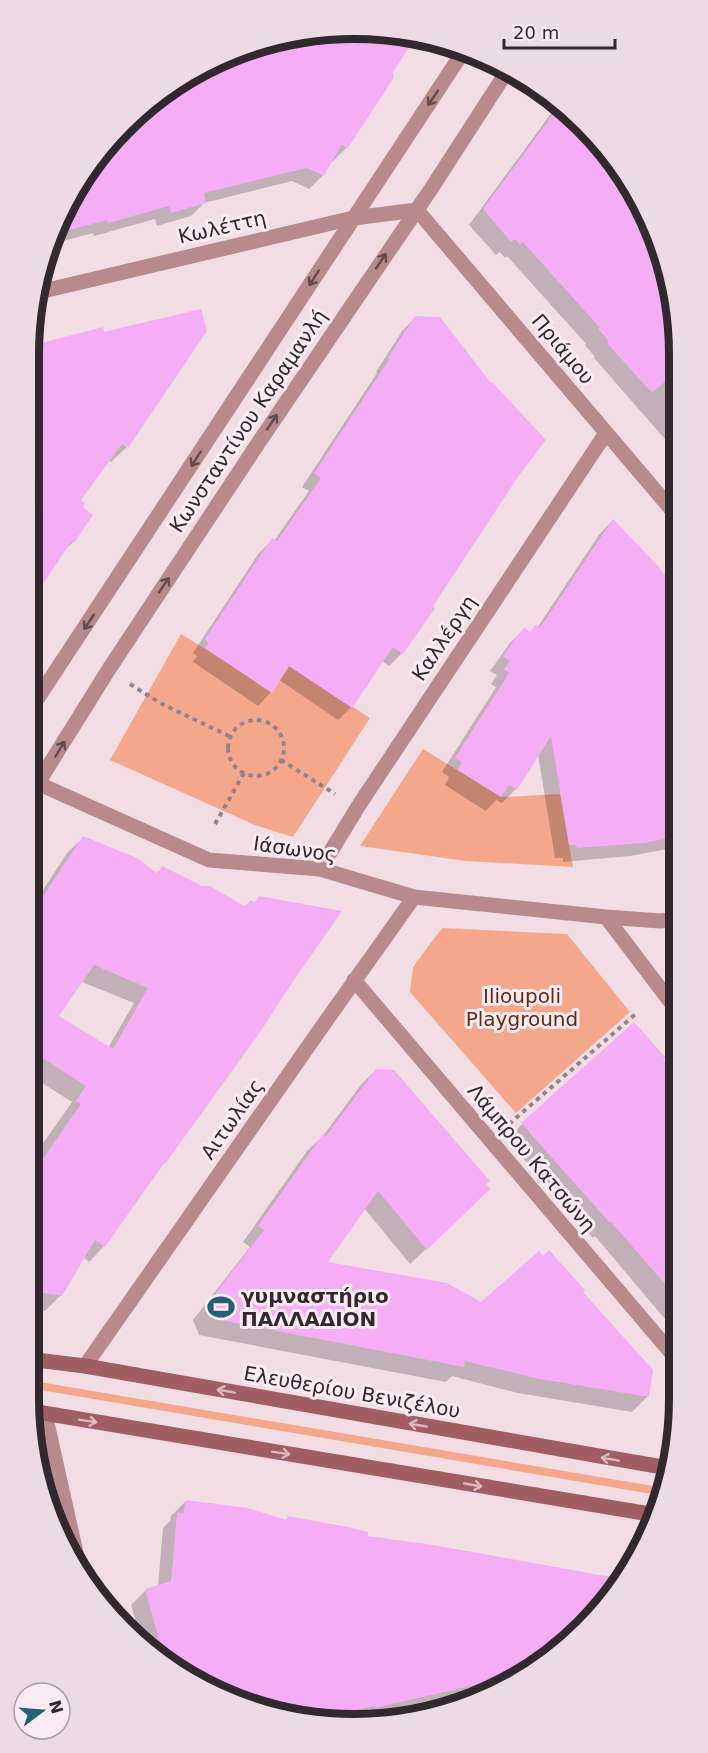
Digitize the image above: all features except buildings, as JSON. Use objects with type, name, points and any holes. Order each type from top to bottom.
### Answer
[{"type":"main road","name":"Ελευθερίου Βενιζέλου","points":[[39,1360],[85,1366],[661,1467]]},
{"type":"main road","points":[[40,1413],[647,1514]]},
{"type":"street","name":"Κωνσταντίνου Καραμανλή","points":[[39,696],[459,57]]},
{"type":"street","name":"Κωνσταντίνου Καραμανλή","points":[[39,773],[259,442],[417,210],[503,76]]},
{"type":"street","name":"Κωλέττη","points":[[46,290],[353,218],[417,210]]},
{"type":"street","name":"Πριάμου","points":[[417,210],[669,507]]},
{"type":"street","name":"Καλλέργη","points":[[320,869],[358,805],[606,433]]},
{"type":"street","name":"Ιάσωνος","points":[[39,785],[209,860],[320,869],[414,897],[606,917],[669,920]]},
{"type":"street","name":"Αιτωλίας","points":[[85,1366],[414,897]]},
{"type":"street","points":[[606,917],[669,1000]]},
{"type":"street","name":"Λάμπρου Κατσώνη","points":[[354,980],[669,1350]]},
{"type":"street","points":[[40,1421],[73,1541]]},
{"type":"path","points":[[127,682],[160,703],[231,737]]},
{"type":"path","points":[[258,720],[267,723],[281,736],[284,745],[281,760],[273,771],[265,775],[243,773],[234,766],[230,758],[228,749],[231,737],[240,726],[248,722],[258,720]]},
{"type":"path","points":[[281,760],[335,794]]},
{"type":"path","points":[[215,824],[243,773]]},
{"type":"path","points":[[508,1125],[638,1012]]},
{"type":"green space","points":[[181,634],[272,693],[289,666],[370,718],[293,837],[255,825],[110,760]]},
{"type":"green space","points":[[423,749],[501,797],[560,794],[573,867],[466,861],[360,846]]},
{"type":"green space","name":"Ilioupoli Playground","points":[[442,928],[567,934],[630,1012],[516,1113],[410,992],[413,967]]},
{"type":"green space","points":[[39,1382],[656,1487],[654,1494],[39,1390]]},
{"type":"place","name":"γυμναστήριο ΠΑΛΛΑΔΙΟΝ","points":[[221,1307]]}]
